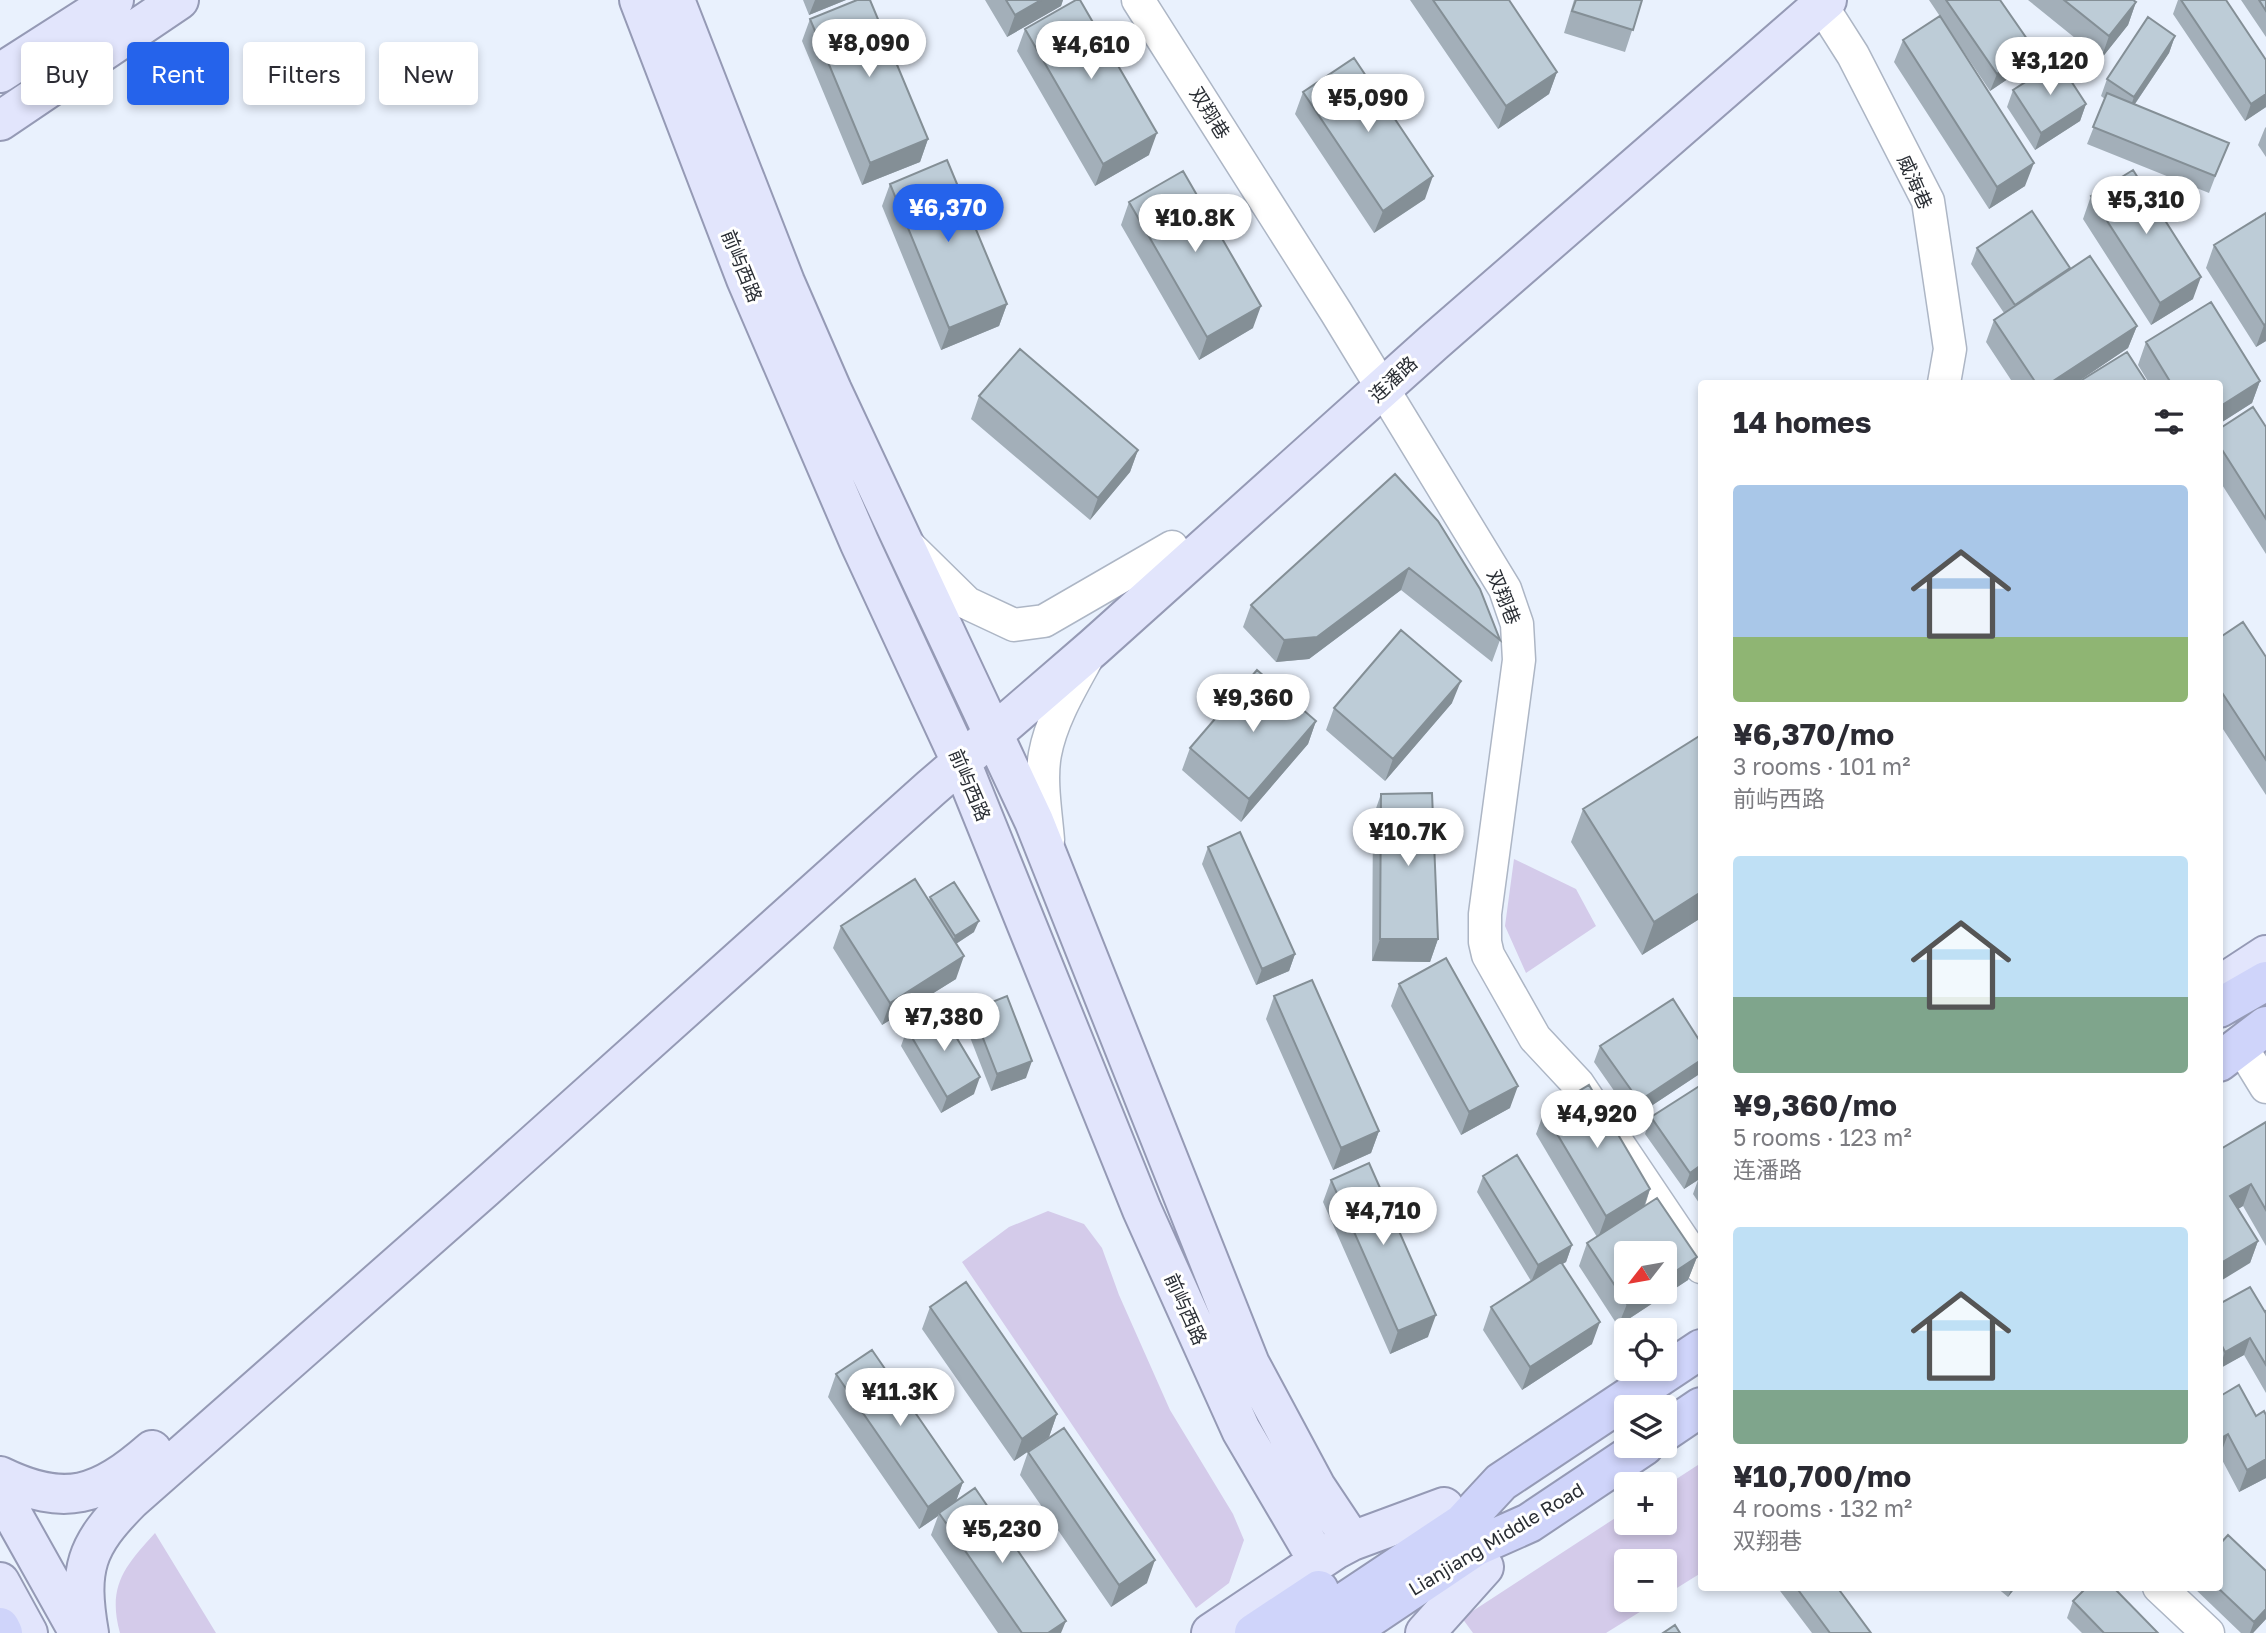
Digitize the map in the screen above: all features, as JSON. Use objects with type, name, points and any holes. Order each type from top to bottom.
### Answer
[{"type":"highway","points":[[2223,1006],[2266,981]]},
{"type":"highway","name":"Lianjiang Middle Road","points":[[1393,1625],[1463,1523],[1501,1482],[1698,1351]]},
{"type":"highway","points":[[1677,1423],[1698,1409]]},
{"type":"highway","name":"Lianjiang Middle Road","points":[[1298,1633],[1393,1625],[1475,1547],[1529,1523],[1626,1458]]},
{"type":"highway","points":[[1254,1633],[1444,1507],[1501,1482]]},
{"type":"highway","points":[[1393,1625],[1484,1567],[1529,1523]]},
{"type":"highway","points":[[0,1627],[3,1633]]},
{"type":"main road","points":[[0,72],[114,0]]},
{"type":"main road","points":[[0,121],[179,0]]},
{"type":"main road","name":"前屿西路","points":[[639,0],[746,279],[860,544],[957,753],[1148,1223],[1241,1430],[1318,1561]]},
{"type":"main road","name":"前屿西路","points":[[676,0],[785,282],[1050,859],[1250,1364],[1317,1487],[1352,1541]]},
{"type":"main road","name":"连潘路","points":[[957,753],[1172,547],[1377,378],[1815,1]]},
{"type":"main road","name":"连潘路","points":[[989,725],[1094,647],[1377,378]]},
{"type":"main road","points":[[0,1476],[34,1490],[71,1494],[108,1484],[124,1474],[957,753]]},
{"type":"main road","points":[[89,1633],[83,1593],[84,1575],[90,1554],[111,1519],[957,753]]},
{"type":"main road","points":[[2223,987],[2234,976],[2266,955]]},
{"type":"main road","points":[[0,1492],[79,1633]]},
{"type":"main road","points":[[1211,1633],[1352,1541],[1444,1507]]},
{"type":"main road","points":[[0,1522],[62,1633]]},
{"type":"main road","points":[[0,1583],[28,1633]]},
{"type":"street","name":"双翔巷","points":[[1138,0],[1377,378],[1493,567],[1509,601],[1519,633],[1518,677],[1485,914],[1488,955],[1535,1038],[1578,1084],[1698,1263]]},
{"type":"street","name":"威海巷","points":[[1815,1],[1853,55],[1928,201],[1950,349],[1945,380]]},
{"type":"street","points":[[901,538],[967,603],[1014,625],[1044,621],[1172,547]]},
{"type":"street","points":[[1050,859],[1044,802],[1045,754],[1064,699],[1094,647]]},
{"type":"street","points":[[2163,1591],[2208,1633]]},
{"type":"shaded area","points":[[1514,859],[1576,889],[1596,926],[1526,973],[1505,926]]},
{"type":"shaded area","points":[[1048,1211],[1084,1224],[1102,1248],[1119,1295],[1170,1410],[1233,1514],[1244,1540],[1229,1583],[1196,1608],[962,1262],[1009,1227]]},
{"type":"shaded area","points":[[1698,1465],[1698,1575],[1677,1588],[1677,1549],[1614,1549],[1614,1612],[1640,1612],[1606,1633],[1473,1633],[1462,1618],[1614,1519],[1614,1535],[1677,1535],[1677,1479]]},
{"type":"shaded area","points":[[155,1533],[216,1633],[120,1633],[117,1589],[127,1567]]},
{"type":"building","points":[[857,0],[870,0],[928,139],[870,163],[810,19]]},
{"type":"building","points":[[1006,0],[1041,0],[1015,15]]},
{"type":"building","points":[[1080,0],[1157,133],[1103,164],[1025,29]]},
{"type":"building","points":[[1433,0],[1509,0],[1557,72],[1506,106]]},
{"type":"building","points":[[1576,0],[1642,0],[1633,30],[1572,11]]},
{"type":"building","points":[[1946,0],[2000,0],[2034,49],[1997,74]]},
{"type":"building","points":[[2064,0],[2133,0],[2136,2],[2109,36]]},
{"type":"building","points":[[2181,0],[2226,0],[2266,60],[2266,94],[2251,104]]},
{"type":"building","points":[[2259,0],[2266,0],[2266,11]]},
{"type":"building","points":[[1940,16],[2034,163],[1997,187],[1903,40]]},
{"type":"building","points":[[2148,17],[2175,36],[2134,97],[2107,79]]},
{"type":"building","points":[[1354,58],[1433,176],[1383,211],[1303,92]]},
{"type":"building","points":[[2058,61],[2086,104],[2041,133],[2013,90]]},
{"type":"building","points":[[2107,93],[2229,143],[2215,176],[2093,127]]},
{"type":"building","points":[[947,160],[1007,304],[949,328],[890,184]]},
{"type":"building","points":[[2133,170],[2201,277],[2160,303],[2091,196]]},
{"type":"building","points":[[1183,171],[1261,306],[1207,337],[1129,202]]},
{"type":"building","points":[[2032,211],[2070,268],[2015,305],[1977,248]]},
{"type":"building","points":[[2266,213],[2266,324],[2264,325],[2214,245]]},
{"type":"building","points":[[2090,256],[2137,326],[2055,380],[2034,380],[1994,320]]},
{"type":"building","points":[[2211,302],[2260,381],[2223,404],[2223,380],[2169,380],[2146,342]]},
{"type":"building","points":[[1020,349],[1138,450],[1098,498],[979,396]]},
{"type":"building","points":[[2127,352],[2145,380],[2082,380]]},
{"type":"building","points":[[2253,407],[2266,427],[2266,519],[2223,451],[2223,426]]},
{"type":"building","points":[[1395,474],[1438,521],[1480,589],[1500,640],[1409,568],[1317,637],[1284,640],[1251,605]]},
{"type":"building","points":[[2243,622],[2266,657],[2266,760],[2223,694],[2223,635]]},
{"type":"building","points":[[1401,630],[1461,681],[1393,759],[1334,708]]},
{"type":"building","points":[[1257,670],[1316,721],[1249,799],[1190,748]]},
{"type":"building","points":[[1698,737],[1698,894],[1654,922],[1583,809]]},
{"type":"building","points":[[1432,793],[1438,939],[1380,939],[1381,794]]},
{"type":"building","points":[[1240,832],[1295,954],[1262,969],[1208,847]]},
{"type":"building","points":[[915,879],[964,956],[890,1003],[841,926]]},
{"type":"building","points":[[954,882],[979,921],[955,936],[930,897]]},
{"type":"building","points":[[1446,958],[1518,1086],[1469,1112],[1399,984]]},
{"type":"building","points":[[1312,980],[1379,1131],[1341,1148],[1274,996]]},
{"type":"building","points":[[1007,996],[1032,1061],[997,1074],[972,1010]]},
{"type":"building","points":[[1673,999],[1698,1038],[1698,1062],[1639,1101],[1600,1046]]},
{"type":"building","points":[[940,1010],[980,1077],[947,1097],[907,1029]]},
{"type":"building","points":[[1589,1085],[1650,1189],[1606,1216],[1544,1112]]},
{"type":"building","points":[[1698,1087],[1698,1167],[1690,1173],[1651,1117]]},
{"type":"building","points":[[2266,1122],[2266,1210],[2251,1184],[2230,1196],[2258,1241],[2223,1262],[2223,1148]]},
{"type":"building","points":[[1517,1155],[1572,1245],[1538,1265],[1483,1176]]},
{"type":"building","points":[[1369,1163],[1436,1315],[1398,1331],[1331,1180]]},
{"type":"building","points":[[1657,1198],[1697,1257],[1677,1270],[1677,1241],[1614,1241],[1614,1284],[1587,1243]]},
{"type":"building","points":[[1561,1262],[1600,1322],[1530,1367],[1491,1307]]},
{"type":"building","points":[[966,1282],[1057,1414],[1022,1439],[930,1307]]},
{"type":"building","points":[[2250,1287],[2266,1311],[2266,1365],[2250,1338],[2225,1352],[2223,1302]]},
{"type":"building","points":[[872,1350],[963,1482],[928,1507],[836,1374]]},
{"type":"building","points":[[2239,1385],[2256,1416],[2264,1411],[2266,1415],[2266,1459],[2247,1470],[2228,1434],[2223,1437],[2223,1394]]},
{"type":"building","points":[[1064,1428],[1155,1560],[1119,1585],[1028,1452]]},
{"type":"building","points":[[975,1488],[1066,1621],[1048,1633],[1022,1633],[939,1513]]},
{"type":"building","points":[[2228,1535],[2266,1571],[2266,1609],[2254,1622],[2221,1591],[2223,1541]]},
{"type":"building","points":[[1799,1591],[1840,1591],[1871,1633],[1830,1633]]},
{"type":"building","points":[[2083,1591],[2117,1591],[2158,1633],[2104,1633],[2073,1601]]},
{"type":"building","points":[[1675,1625],[1680,1633],[1663,1633]]}]
